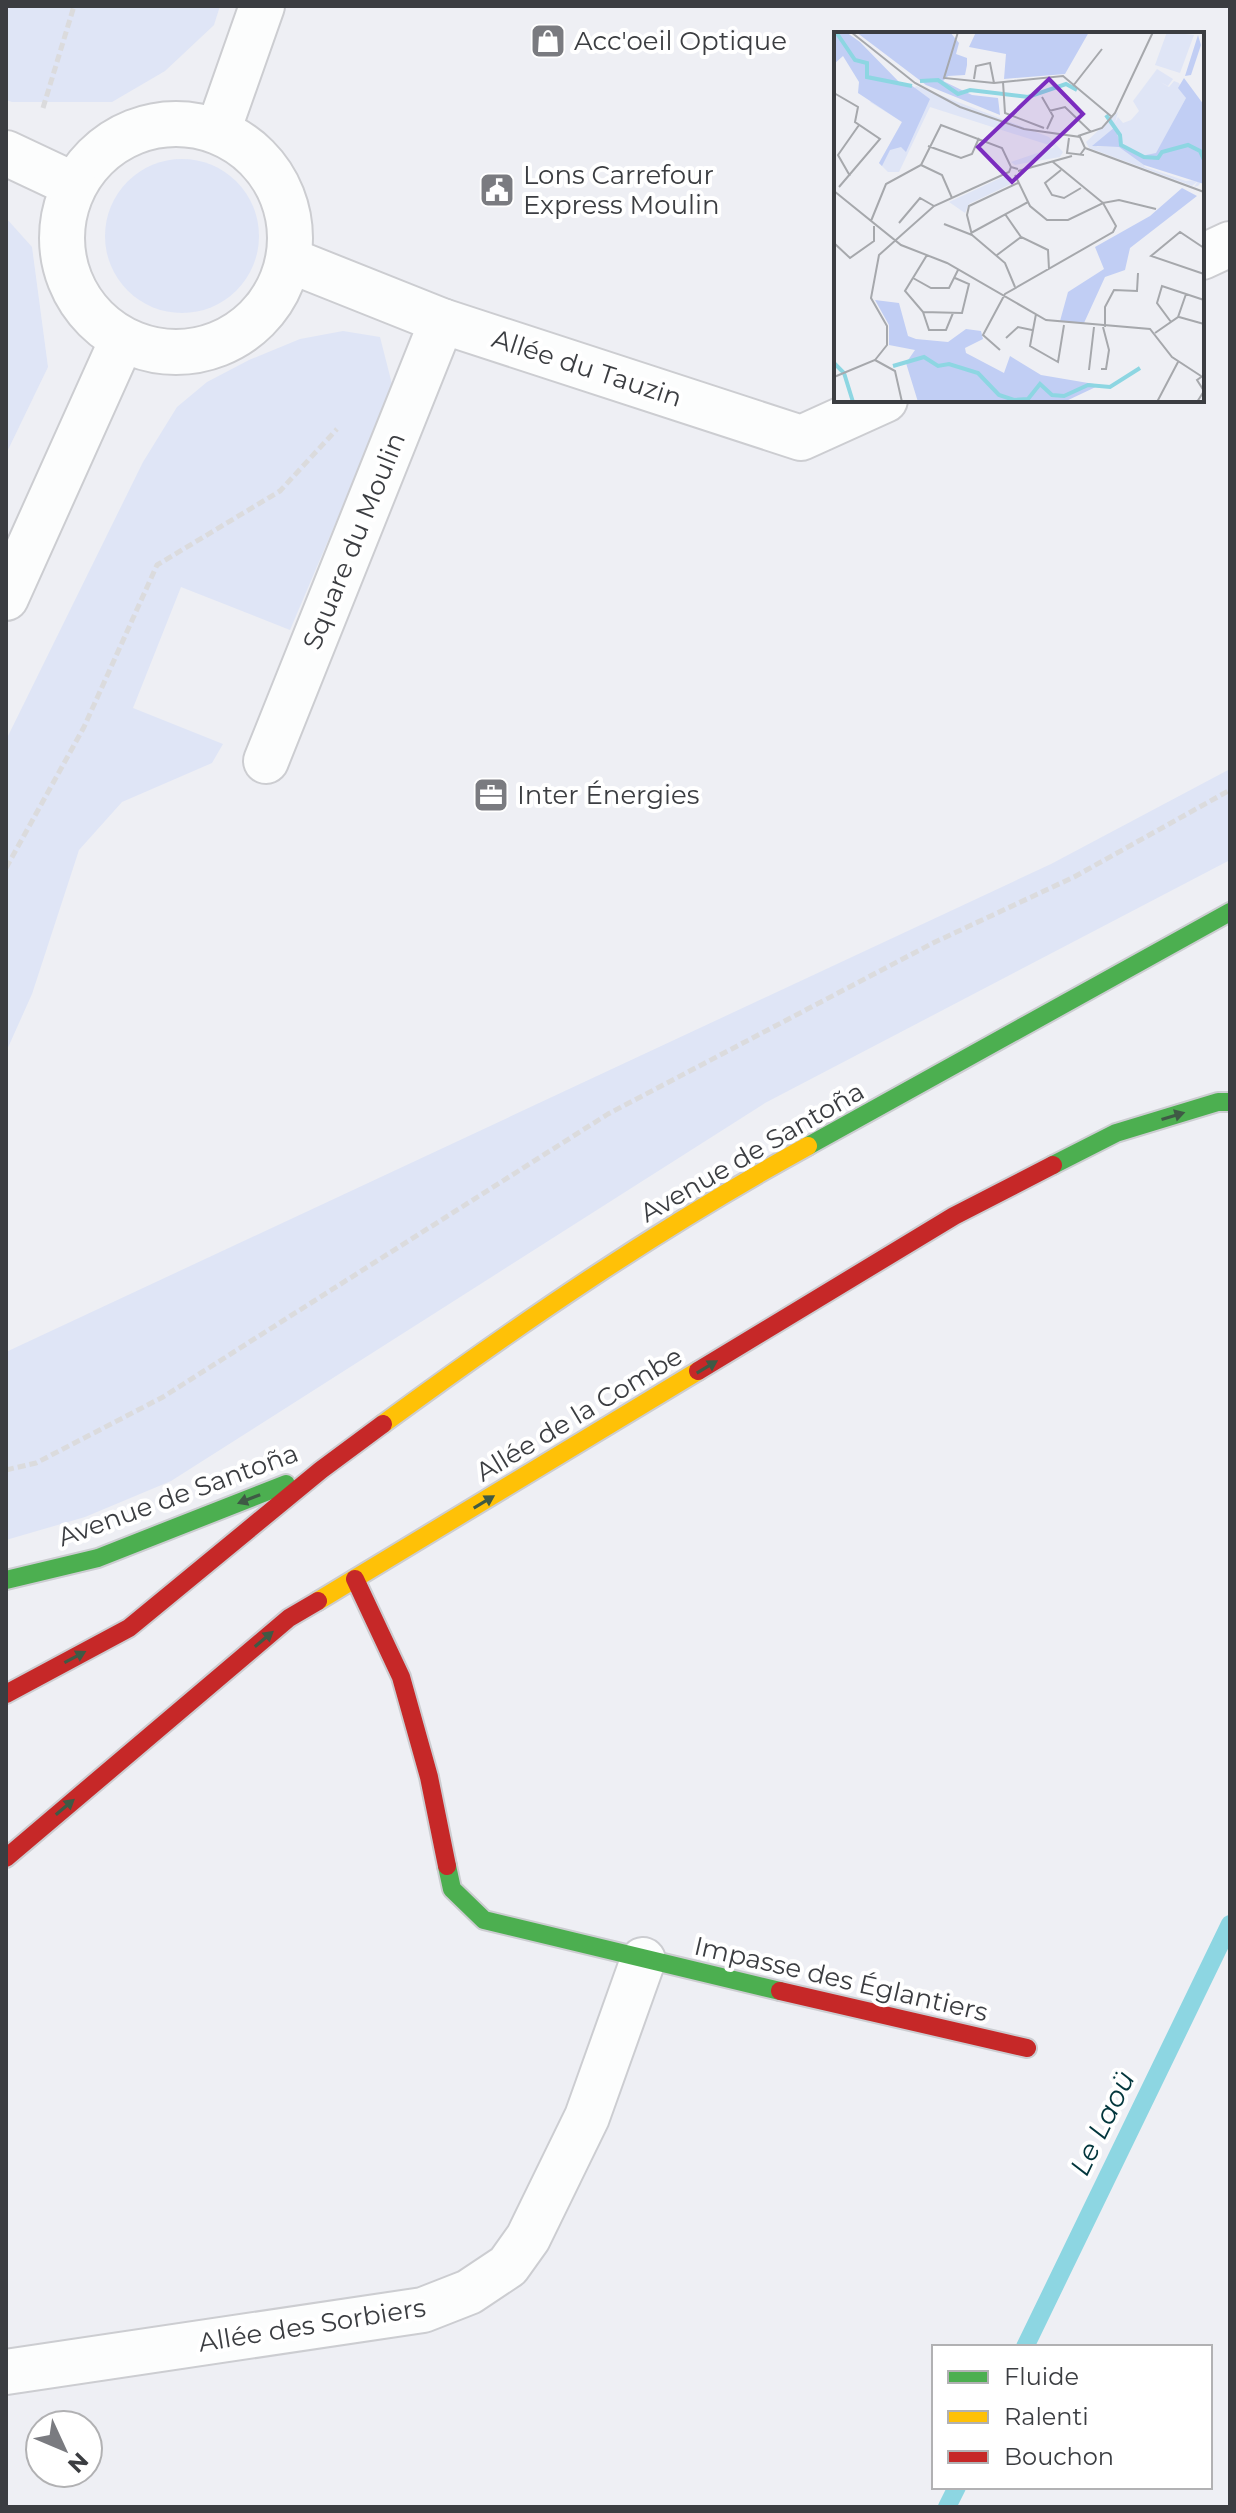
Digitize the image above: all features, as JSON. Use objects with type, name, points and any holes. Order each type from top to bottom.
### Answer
[{"type":"street","points":[[218,131],[262,6]]},
{"type":"street","points":[[186,123],[218,131],[246,147],[268,169],[283,198],[290,228],[289,260],[276,293],[255,321],[226,342],[191,352],[157,351],[122,340],[86,309],[73,289],[62,255],[62,219],[74,185],[102,150],[120,137],[152,125],[186,123]]},
{"type":"street","points":[[6,153],[74,185]]},
{"type":"street","points":[[1204,256],[1230,244]]},
{"type":"street","name":"Allée du Tauzin","points":[[289,260],[442,321],[801,438],[881,402]]},
{"type":"street","name":"Square du Moulin","points":[[266,761],[442,321]]},
{"type":"street","points":[[6,598],[122,340]]},
{"type":"street","name":"Avenue de Santoña","points":[[6,1694],[129,1628],[321,1470],[516,1326],[752,1177],[1230,912]]},
{"type":"street","name":"Allée de la Combe","points":[[6,1858],[289,1618],[954,1216],[1116,1133],[1218,1102],[1230,1102]]},
{"type":"street","name":"Avenue de Santoña","points":[[6,1580],[98,1558],[321,1470]]},
{"type":"street","points":[[355,1579],[401,1677],[429,1777],[452,1889],[484,1920],[643,1960]]},
{"type":"street","name":"Impasse des Églantiers","points":[[643,1960],[1027,2048]]},
{"type":"street","name":"Allée des Sorbiers","points":[[6,2372],[423,2310],[469,2292],[508,2266],[528,2238],[587,2117],[643,1960]]},
{"type":"path","points":[[41,113],[74,6]]},
{"type":"path","points":[[6,868],[84,727],[157,565],[280,491],[339,426]]},
{"type":"path","points":[[6,1470],[36,1463],[163,1397],[608,1114],[933,943],[1074,877],[1230,790]]},
{"type":"shaded area","points":[[6,6],[220,6],[214,25],[165,71],[112,102],[12,102],[6,100]]},
{"type":"shaded area","points":[[182,159],[212,164],[237,181],[254,206],[259,236],[254,266],[237,291],[212,308],[182,313],[152,308],[127,291],[110,266],[105,236],[110,206],[127,181],[152,164]]},
{"type":"shaded area","points":[[6,218],[32,247],[48,367],[6,454]]},
{"type":"shaded area","points":[[343,331],[380,337],[393,388],[290,630],[181,587],[133,708],[223,744],[212,763],[122,802],[79,850],[32,994],[6,1052],[6,740],[143,462],[177,407],[207,382],[249,360],[300,339]]},
{"type":"shaded area","points":[[1230,769],[1230,860],[765,1103],[171,1481],[85,1517],[6,1540],[6,1352],[1051,864]]},
{"type":"waterway","name":"Le Laoü","points":[[1026,2345],[1230,1924]]},
{"type":"waterway","name":"Le Laoü","points":[[947,2507],[956,2489]]},
{"type":"traffic: fast","points":[[808,1146],[1230,912]]},
{"type":"traffic: fast","points":[[1053,1165],[1116,1133],[1218,1102],[1230,1102]]},
{"type":"traffic: fast","points":[[6,1580],[98,1558],[286,1484]]},
{"type":"traffic: fast","points":[[447,1866],[452,1889],[484,1920],[780,1991]]},
{"type":"traffic: slow","points":[[383,1424],[591,1278],[698,1210],[808,1146]]},
{"type":"traffic: slow","points":[[318,1601],[698,1371]]},
{"type":"traffic: jam","points":[[698,1371],[954,1216],[1053,1165]]},
{"type":"traffic: jam","points":[[6,1694],[129,1628],[321,1470],[383,1424]]},
{"type":"traffic: jam","points":[[355,1579],[401,1677],[429,1777],[447,1866]]},
{"type":"traffic: jam","points":[[6,1858],[289,1618],[318,1601]]},
{"type":"traffic: jam","points":[[780,1991],[1027,2048]]},
{"type":"place","name":"Acc'oeil Optique","points":[[548,41]]},
{"type":"place","name":"Lons Carrefour Express Moulin","points":[[497,190]]},
{"type":"place","name":"Inter Énergies","points":[[491,795]]}]
